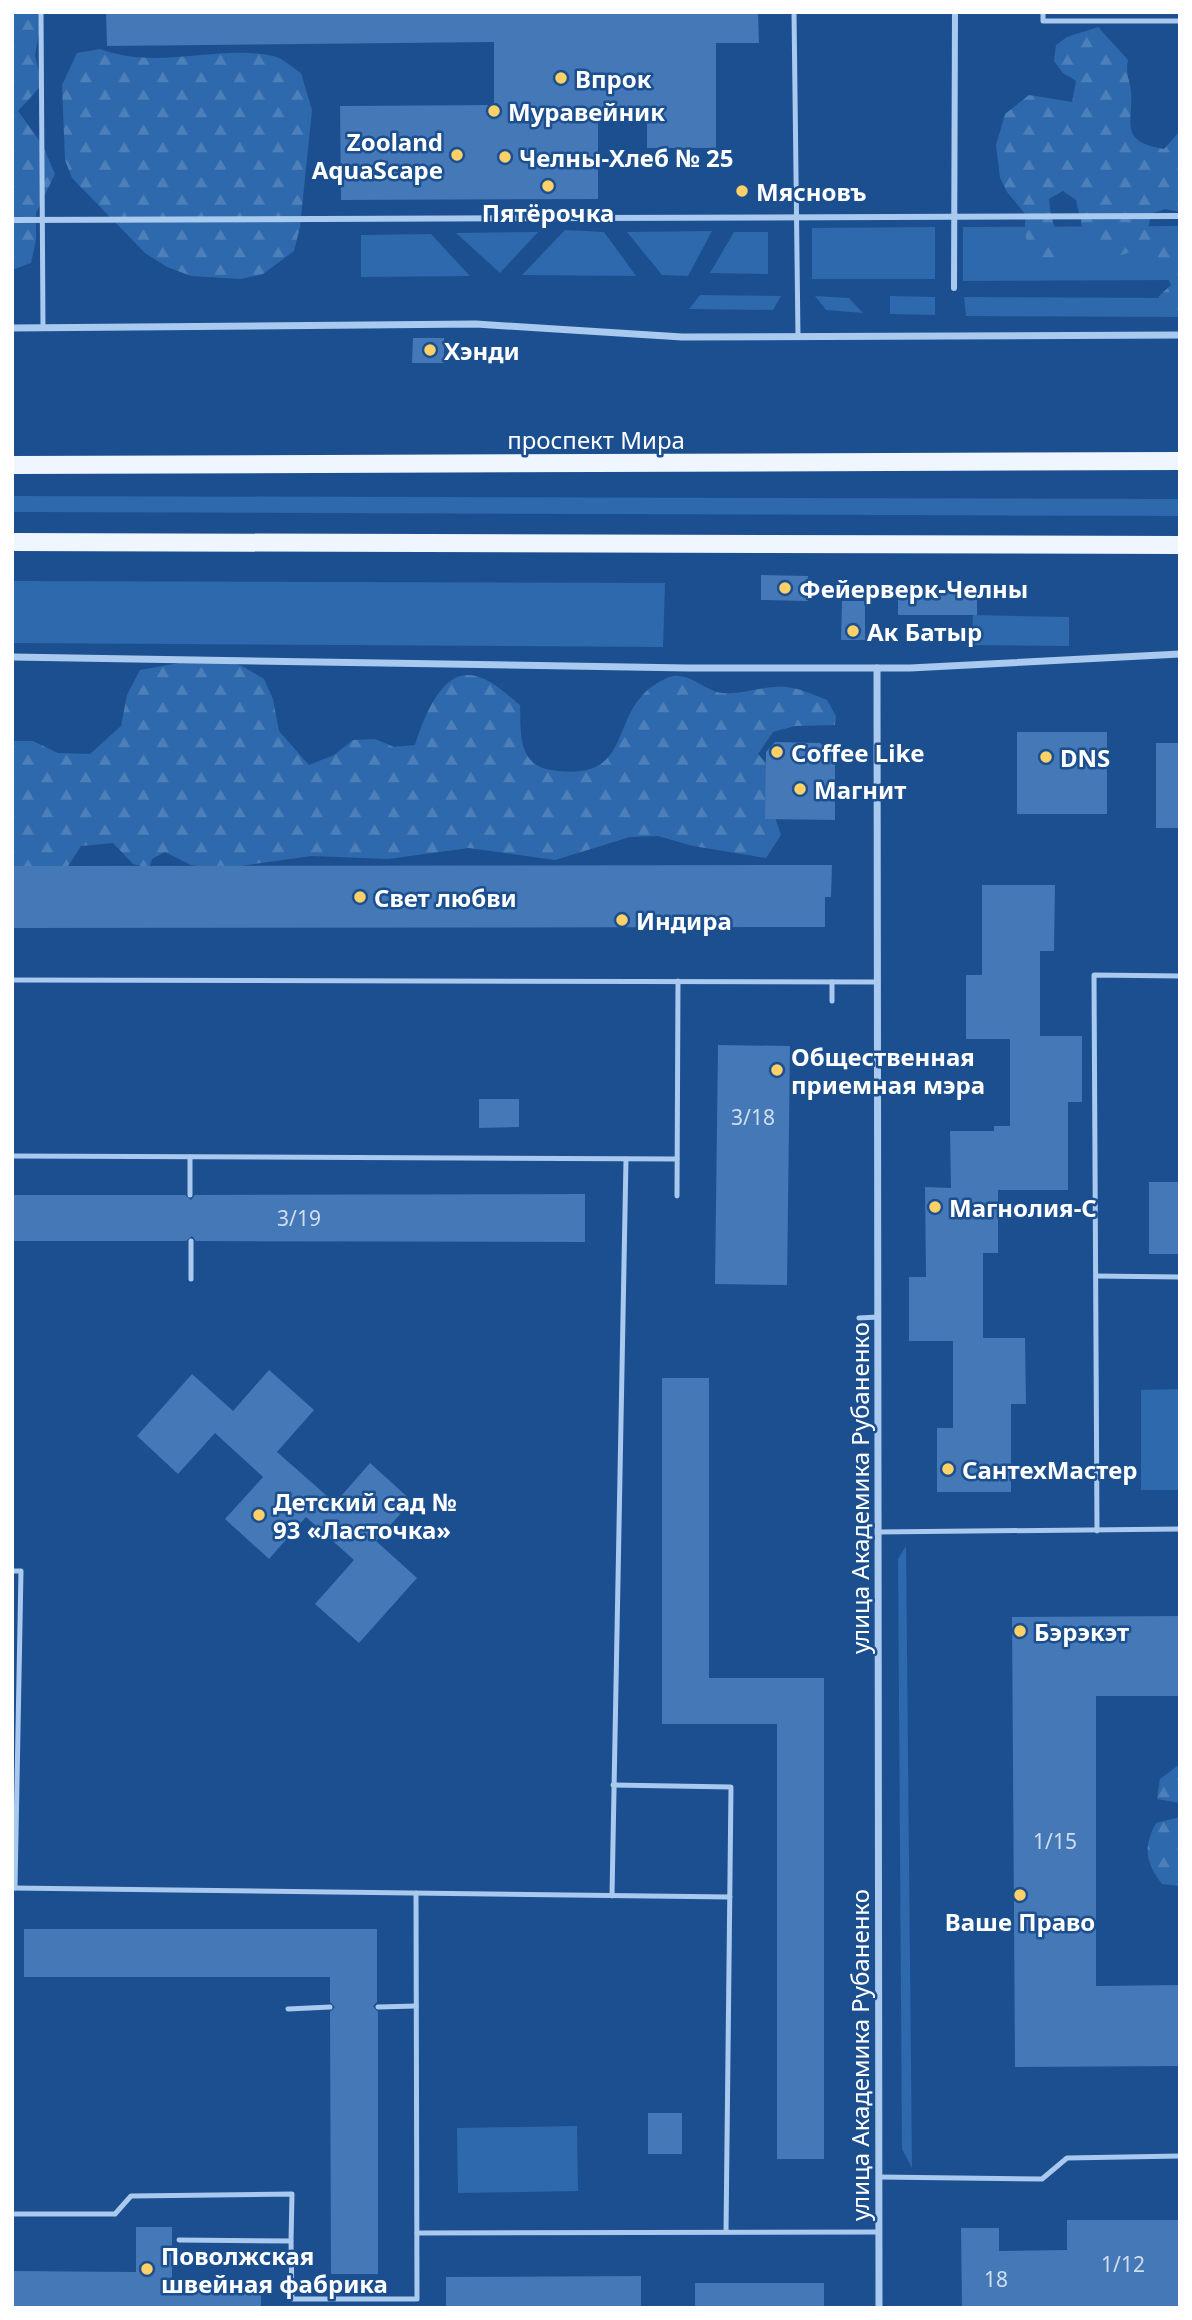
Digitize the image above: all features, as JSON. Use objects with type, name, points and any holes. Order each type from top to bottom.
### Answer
[{"type":"main road","name":"проспект Мира","points":[[12,465],[1180,461]]},
{"type":"main road","points":[[12,542],[1180,545]]},
{"type":"street","points":[[954,288],[955,12]]},
{"type":"street","points":[[12,220],[1180,216]]},
{"type":"street","points":[[12,328],[476,324],[682,337],[1180,335]]},
{"type":"street","points":[[12,657],[877,668],[1180,654]]},
{"type":"street","name":"улица Академика Рубаненко","points":[[877,668],[879,2308]]},
{"type":"lane","points":[[41,12],[43,327]]},
{"type":"lane","points":[[794,12],[798,337]]},
{"type":"lane","points":[[1043,12],[1043,21],[1180,21]]},
{"type":"lane","points":[[1097,1531],[1094,975],[1180,976]]},
{"type":"lane","points":[[12,980],[877,982]]},
{"type":"lane","points":[[677,1196],[678,981]]},
{"type":"lane","points":[[832,982],[832,1001]]},
{"type":"lane","points":[[12,1156],[677,1159]]},
{"type":"lane","points":[[190,1157],[190,1195]]},
{"type":"lane","points":[[612,1896],[626,1159]]},
{"type":"lane","points":[[191,1241],[191,1279]]},
{"type":"lane","points":[[1096,1276],[1180,1277]]},
{"type":"lane","points":[[859,1318],[878,1317]]},
{"type":"lane","points":[[878,1532],[1180,1530]]},
{"type":"lane","points":[[12,1571],[21,1571],[20,1801],[14,1888],[730,1897]]},
{"type":"lane","points":[[614,1785],[731,1787],[726,2232]]},
{"type":"lane","points":[[12,2214],[115,2214],[131,2196],[292,2194],[292,2299],[417,2299],[416,1893]]},
{"type":"lane","points":[[377,2007],[416,2006]]},
{"type":"lane","points":[[288,2009],[330,2007]]},
{"type":"lane","points":[[879,2177],[1042,2179],[1067,2158],[1180,2156]]},
{"type":"lane","points":[[417,2233],[879,2232]]},
{"type":"lane","points":[[179,2240],[291,2241]]},
{"type":"green space","points":[[12,12],[43,12],[35,55],[42,85],[18,111],[42,144],[55,174],[36,213],[36,240],[31,263],[12,270]]},
{"type":"green space","points":[[1098,27],[1128,60],[1130,123],[1134,136],[1140,142],[1164,149],[1180,131],[1180,212],[1165,209],[1151,214],[1148,229],[1170,250],[1179,266],[1180,315],[1171,317],[1155,310],[1159,296],[1171,285],[1157,256],[1144,248],[1115,257],[1100,255],[1083,231],[1076,200],[1063,191],[1049,199],[1059,262],[1044,268],[1028,244],[1026,215],[1007,192],[1000,178],[996,145],[1005,114],[1029,95],[1072,102],[1076,81],[1063,73],[1054,61],[1056,45],[1067,37]]},
{"type":"green space","points":[[100,49],[144,58],[252,53],[277,57],[301,73],[312,110],[300,227],[294,251],[263,274],[241,279],[191,276],[167,267],[145,253],[72,178],[65,160],[62,85],[77,53]]},
{"type":"green space","points":[[1180,226],[1180,280],[963,281],[963,227]]},
{"type":"green space","points":[[935,227],[935,279],[812,279],[812,228]]},
{"type":"green space","points":[[565,230],[604,232],[636,276],[522,275]]},
{"type":"green space","points":[[712,231],[688,276],[662,275],[627,232]]},
{"type":"green space","points":[[538,232],[500,273],[456,233]]},
{"type":"green space","points":[[734,232],[768,232],[768,274],[710,273]]},
{"type":"green space","points":[[431,234],[470,276],[361,277],[361,235]]},
{"type":"green space","points":[[700,295],[781,296],[773,310],[689,309]]},
{"type":"green space","points":[[815,296],[849,298],[863,313],[826,310]]},
{"type":"green space","points":[[890,296],[935,297],[935,315],[890,314]]},
{"type":"green space","points":[[964,297],[1180,298],[1180,317],[966,316]]},
{"type":"green space","points":[[12,496],[1180,499],[1180,516],[12,512]]},
{"type":"green space","points":[[12,581],[665,583],[663,647],[12,643]]},
{"type":"green space","points":[[973,615],[1069,617],[1069,646],[972,645]]},
{"type":"green space","points":[[213,657],[242,666],[264,679],[273,699],[279,731],[309,765],[334,755],[353,740],[375,739],[394,747],[415,745],[427,713],[440,691],[448,682],[468,675],[490,682],[520,705],[521,736],[527,754],[540,767],[551,770],[579,771],[598,765],[611,754],[634,706],[647,691],[674,676],[688,678],[722,693],[778,687],[796,689],[827,700],[836,716],[835,725],[795,726],[773,732],[758,754],[777,775],[774,815],[781,835],[766,858],[693,846],[658,836],[630,837],[555,860],[469,848],[388,859],[312,856],[218,869],[191,865],[165,852],[152,859],[149,868],[133,864],[113,843],[81,846],[65,871],[12,873],[12,741],[33,741],[58,753],[90,754],[121,726],[127,695],[140,670]]},
{"type":"green space","points":[[1180,1389],[1180,1490],[1141,1490],[1141,1390]]},
{"type":"green space","points":[[906,1546],[912,2168],[902,2149],[898,1559]]},
{"type":"green space","points":[[1180,1764],[1180,1803],[1157,1799],[1160,1779]]},
{"type":"green space","points":[[1180,1817],[1180,1886],[1162,1884],[1149,1861],[1149,1840],[1156,1823]]},
{"type":"green space","points":[[577,2126],[578,2191],[458,2193],[457,2128]]},
{"type":"building","name":"Муравейник","points":[[106,12],[758,12],[759,43],[716,43],[716,148],[647,148],[647,117],[598,117],[598,199],[341,200],[340,106],[494,105],[494,42],[107,46]]},
{"type":"building","points":[[413,338],[444,338],[444,363],[412,363]]},
{"type":"building","name":"Фейерверк-Челны","points":[[761,575],[808,576],[808,601],[761,600]]},
{"type":"building","points":[[898,590],[977,591],[977,615],[898,615]]},
{"type":"building","points":[[842,601],[865,601],[865,640],[841,640]]},
{"type":"building","points":[[1017,732],[1107,732],[1107,814],[1017,814]]},
{"type":"building","name":"Магнит","points":[[775,742],[820,743],[835,758],[835,820],[765,819],[766,752]]},
{"type":"building","points":[[1156,743],[1180,743],[1180,828],[1156,828]]},
{"type":"building","points":[[832,865],[831,897],[825,897],[825,927],[12,928],[12,866]]},
{"type":"building","points":[[982,885],[1055,885],[1054,951],[1040,951],[1040,1036],[1082,1036],[1082,1102],[1068,1102],[1068,1190],[998,1190],[998,1253],[983,1253],[983,1338],[1025,1338],[1026,1404],[1011,1404],[1011,1492],[937,1492],[937,1428],[953,1428],[953,1341],[909,1341],[909,1277],[926,1277],[925,1187],[951,1188],[950,1131],[994,1131],[994,1126],[1010,1126],[1010,1039],[966,1039],[966,975],[982,975]]},
{"type":"building","points":[[718,1045],[790,1046],[787,1285],[715,1284]]},
{"type":"building","points":[[479,1099],[519,1099],[519,1127],[479,1128]]},
{"type":"building","points":[[1149,1182],[1180,1182],[1180,1254],[1149,1254]]},
{"type":"building","points":[[585,1194],[585,1242],[196,1241],[192,1236],[186,1241],[12,1241],[12,1195],[185,1195],[191,1200],[195,1195]]},
{"type":"building","points":[[269,1370],[314,1410],[277,1452],[335,1503],[370,1463],[412,1501],[376,1541],[417,1578],[359,1643],[315,1604],[354,1560],[306,1517],[269,1559],[225,1519],[263,1477],[215,1433],[178,1474],[137,1436],[192,1374],[233,1411]]},
{"type":"building","points":[[662,1378],[709,1378],[709,1678],[824,1678],[824,2159],[777,2159],[777,1724],[662,1724]]},
{"type":"building","points":[[1180,1616],[1180,1696],[1096,1696],[1096,1986],[1180,1985],[1180,2066],[1015,2067],[1012,1617]]},
{"type":"building","points":[[24,1929],[377,1929],[377,2002],[373,2006],[378,2012],[378,2274],[331,2274],[330,2012],[335,2007],[330,2002],[330,1977],[24,1977]]},
{"type":"building","points":[[648,2113],[682,2113],[682,2154],[648,2154]]},
{"type":"building","points":[[1067,2220],[1180,2220],[1180,2308],[962,2308],[961,2228],[999,2228],[999,2251],[1067,2250]]},
{"type":"building","points":[[136,2227],[172,2227],[172,2281],[261,2281],[261,2308],[12,2308],[12,2271],[136,2272]]},
{"type":"building","points":[[641,2276],[641,2308],[446,2308],[446,2277]]},
{"type":"building","points":[[695,2283],[824,2283],[824,2308],[695,2308]]},
{"type":"place","name":"Впрок","points":[[561,78]]},
{"type":"place","name":"Муравейник","points":[[494,111]]},
{"type":"place","name":"Zooland AquaScape","points":[[457,155]]},
{"type":"place","name":"Челны-Хлеб № 25","points":[[505,157]]},
{"type":"place","name":"Пятёрочка","points":[[548,186]]},
{"type":"place","name":"Мясновъ","points":[[742,191]]},
{"type":"place","name":"Хэнди","points":[[430,350]]},
{"type":"place","name":"Фейерверк-Челны","points":[[785,588]]},
{"type":"place","name":"Ак Батыр","points":[[853,631]]},
{"type":"place","name":"Coffee Like","points":[[777,752]]},
{"type":"place","name":"DNS","points":[[1046,757]]},
{"type":"place","name":"Магнит","points":[[800,789]]},
{"type":"place","name":"Свет любви","points":[[360,897]]},
{"type":"place","name":"Индира","points":[[622,920]]},
{"type":"place","name":"Общественная приемная мэра","points":[[777,1070]]},
{"type":"place","name":"Магнолия-С","points":[[935,1207]]},
{"type":"place","name":"СантехМастер","points":[[948,1469]]},
{"type":"place","name":"Детский сад № 93 «Ласточка»","points":[[259,1515]]},
{"type":"place","name":"Бэрэкэт","points":[[1020,1631]]},
{"type":"place","name":"Ваше Право","points":[[1020,1895]]},
{"type":"place","name":"Поволжская швейная фабрика","points":[[147,2269]]}]
